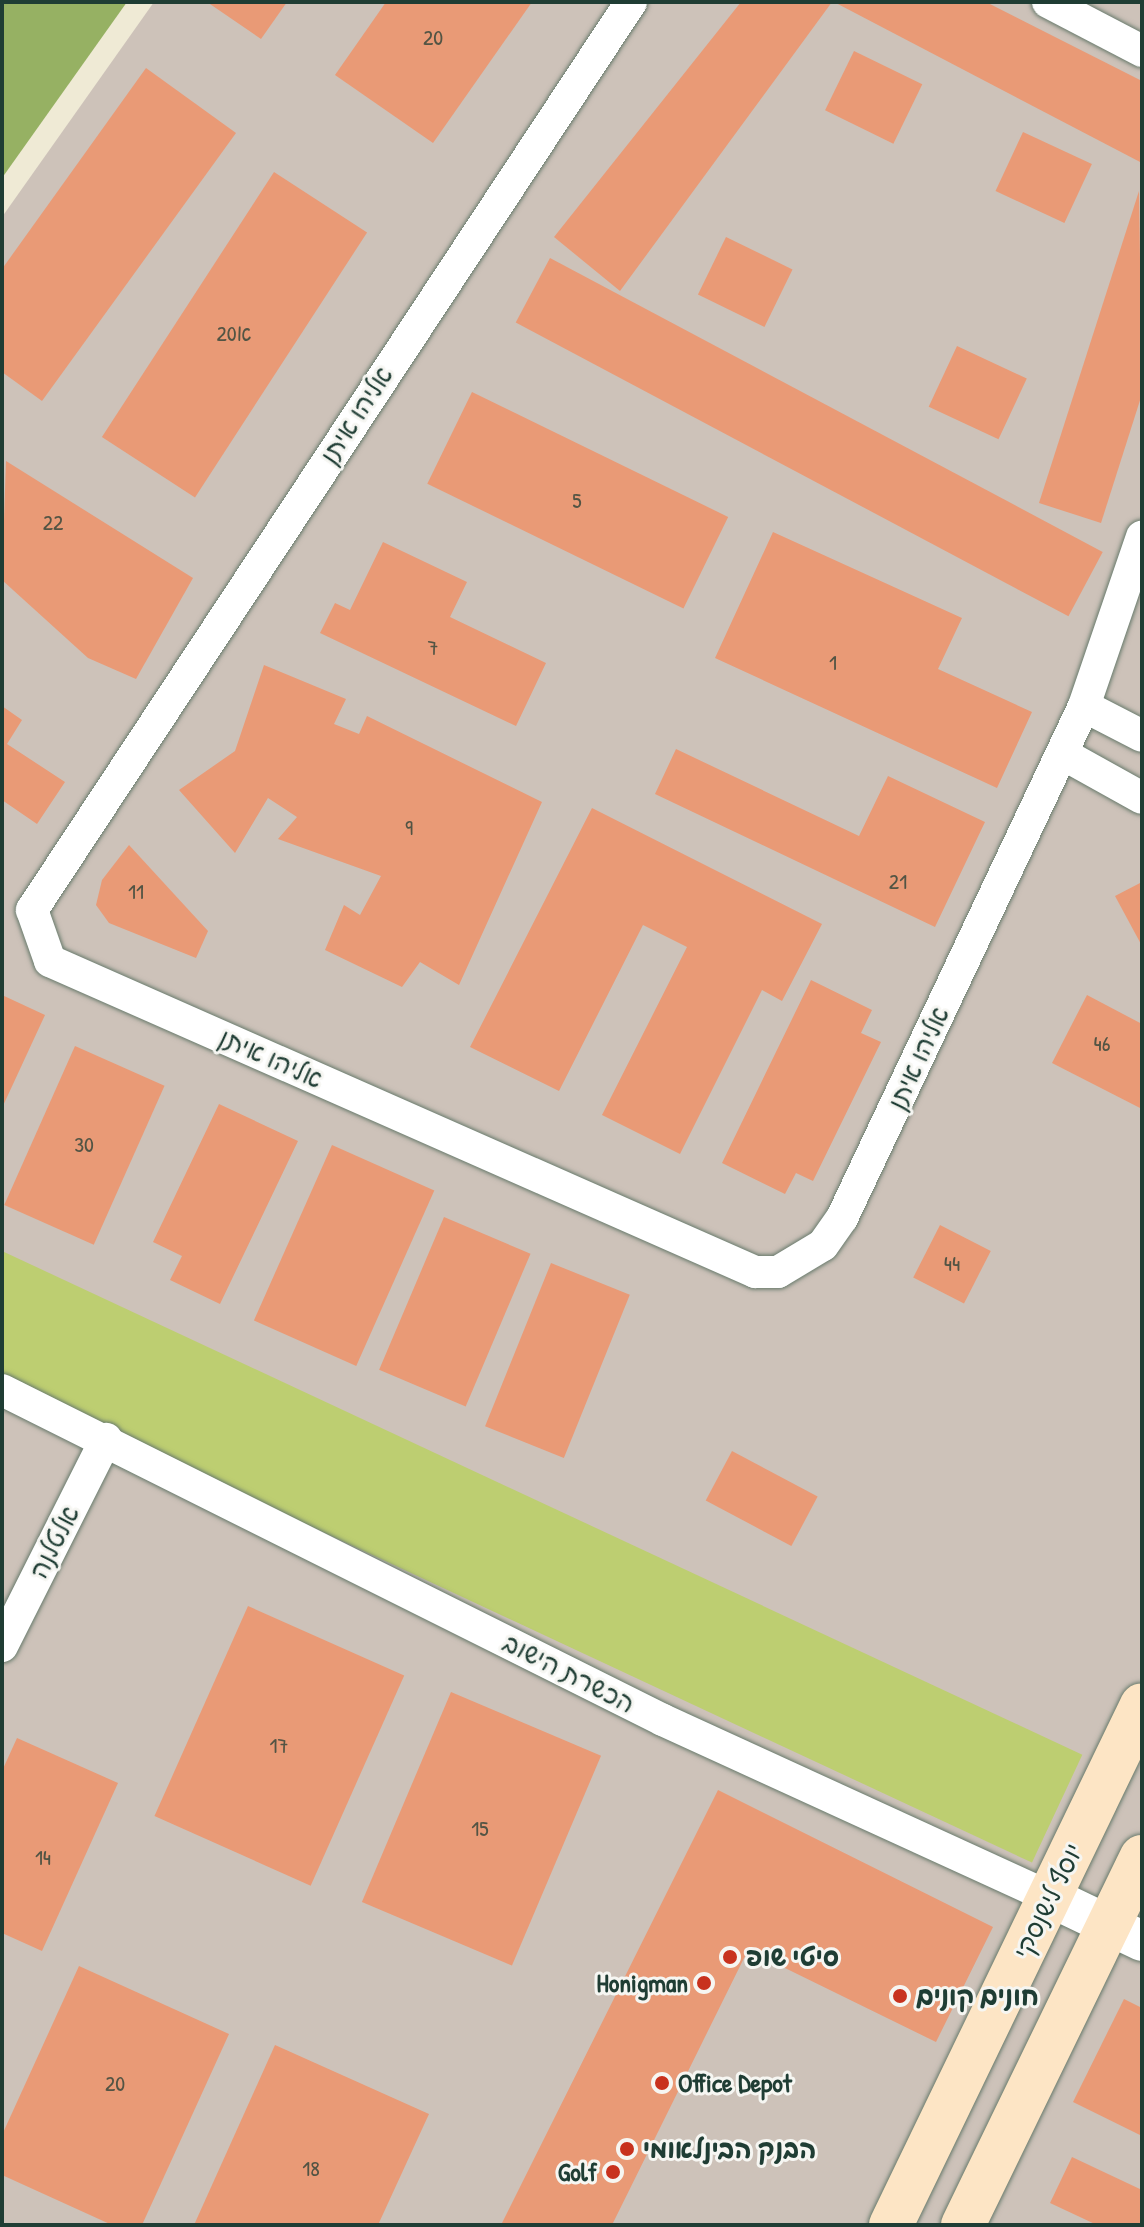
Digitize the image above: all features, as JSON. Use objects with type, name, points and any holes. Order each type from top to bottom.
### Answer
[{"type":"main road","name":"יוסף לישנסקי","points":[[891,2225],[1034,1903],[1142,1705]]},
{"type":"main road","points":[[963,2225],[1125,1933],[1142,1857]]},
{"type":"street","name":"אליהו איתן","points":[[631,2],[32,910],[41,947],[50,961],[755,1272],[799,1264],[823,1245],[842,1218],[1063,754],[1084,706],[1142,537]]},
{"type":"street","points":[[1048,2],[1142,51]]},
{"type":"street","points":[[1084,706],[1142,736]]},
{"type":"street","points":[[1063,754],[1142,798]]},
{"type":"street","name":"הכשרת הישוב","points":[[2,1390],[106,1439],[1034,1903],[1125,1933]]},
{"type":"street","name":"אלטלנה","points":[[2,1646],[106,1439]]},
{"type":"shaded area","points":[[154,2],[1142,2],[1142,2225],[2,2225],[2,217]]},
{"type":"green space","points":[[2,2],[127,2],[2,178]]},
{"type":"green space","points":[[2,1251],[1082,1755],[1032,1863],[2,1382]]},
{"type":"building","points":[[207,2],[287,2],[261,39]]},
{"type":"building","points":[[386,2],[532,2],[433,143],[335,75]]},
{"type":"building","points":[[741,2],[832,2],[620,291],[554,237]]},
{"type":"building","points":[[834,2],[986,2],[1142,81],[1142,163]]},
{"type":"building","points":[[854,51],[922,84],[893,144],[825,110]]},
{"type":"building","points":[[146,68],[236,133],[42,401],[2,372],[2,269]]},
{"type":"building","points":[[1023,132],[1092,164],[1064,223],[996,191]]},
{"type":"building","points":[[274,172],[367,232],[195,497],[102,437]]},
{"type":"building","points":[[1139,191],[1142,394],[1101,523],[1039,503]]},
{"type":"building","points":[[726,237],[793,269],[764,327],[698,295]]},
{"type":"building","points":[[550,258],[1103,552],[1068,616],[516,322]]},
{"type":"building","points":[[957,346],[1027,379],[998,439],[929,407]]},
{"type":"building","points":[[472,392],[728,517],[683,609],[427,484]]},
{"type":"building","points":[[6,461],[193,578],[136,679],[88,658],[2,580]]},
{"type":"building","points":[[773,532],[962,618],[938,669],[1032,712],[997,788],[715,658]]},
{"type":"building","points":[[383,542],[467,582],[450,617],[546,663],[516,726],[320,633],[335,603],[350,610]]},
{"type":"building","points":[[264,665],[346,699],[334,724],[359,734],[367,716],[542,802],[459,985],[420,962],[402,987],[325,950],[344,905],[360,915],[381,876],[278,839],[297,817],[268,798],[235,853],[179,790],[235,751]]},
{"type":"building","points":[[2,706],[22,720],[7,744],[65,782],[37,824],[2,800]]},
{"type":"building","points":[[676,749],[859,836],[888,776],[985,822],[935,927],[655,794]]},
{"type":"building","points":[[592,808],[822,924],[782,1001],[762,990],[680,1154],[602,1115],[687,947],[643,925],[559,1091],[470,1047]]},
{"type":"building","points":[[129,845],[208,931],[196,958],[109,923],[96,905],[102,880]]},
{"type":"building","points":[[1142,882],[1142,946],[1115,896]]},
{"type":"building","points":[[811,980],[872,1010],[861,1033],[881,1042],[813,1181],[796,1173],[785,1194],[722,1163]]},
{"type":"building","points":[[2,995],[45,1015],[2,1108]]},
{"type":"building","points":[[1087,995],[1142,1024],[1142,1109],[1052,1063]]},
{"type":"building","points":[[75,1046],[165,1086],[94,1245],[4,1205]]},
{"type":"building","points":[[219,1104],[298,1141],[220,1304],[170,1280],[182,1256],[153,1242]]},
{"type":"building","points":[[332,1145],[434,1191],[356,1366],[254,1320]]},
{"type":"building","points":[[444,1217],[531,1254],[466,1407],[379,1370]]},
{"type":"building","points":[[940,1225],[991,1251],[964,1303],[913,1278]]},
{"type":"building","points":[[551,1263],[630,1295],[564,1458],[485,1426]]},
{"type":"building","points":[[732,1451],[818,1497],[791,1546],[706,1500]]},
{"type":"building","points":[[248,1606],[404,1676],[311,1886],[154,1816]]},
{"type":"building","points":[[451,1692],[601,1756],[512,1966],[362,1902]]},
{"type":"building","points":[[17,1738],[118,1783],[42,1951],[2,1933],[2,1771]]},
{"type":"building","name":"חונים קונים","points":[[718,1790],[993,1927],[936,2042],[748,1950],[612,2225],[501,2225]]},
{"type":"building","points":[[79,1966],[229,2034],[142,2225],[112,2225],[2,2175],[2,2135]]},
{"type":"building","points":[[1124,1999],[1142,2008],[1142,2136],[1073,2102]]},
{"type":"building","points":[[275,2045],[429,2114],[378,2225],[194,2225]]},
{"type":"building","points":[[1072,2157],[1142,2190],[1142,2225],[1097,2225],[1050,2203]]},
{"type":"place","name":"סיטי שופ","points":[[730,1957]]},
{"type":"place","name":"Honigman","points":[[704,1983]]},
{"type":"place","name":"חונים קונים","points":[[900,1996]]},
{"type":"place","name":"Office Depot","points":[[662,2083]]},
{"type":"place","name":"הבנק הבינלאומי","points":[[627,2149]]},
{"type":"place","name":"Golf","points":[[613,2172]]}]
